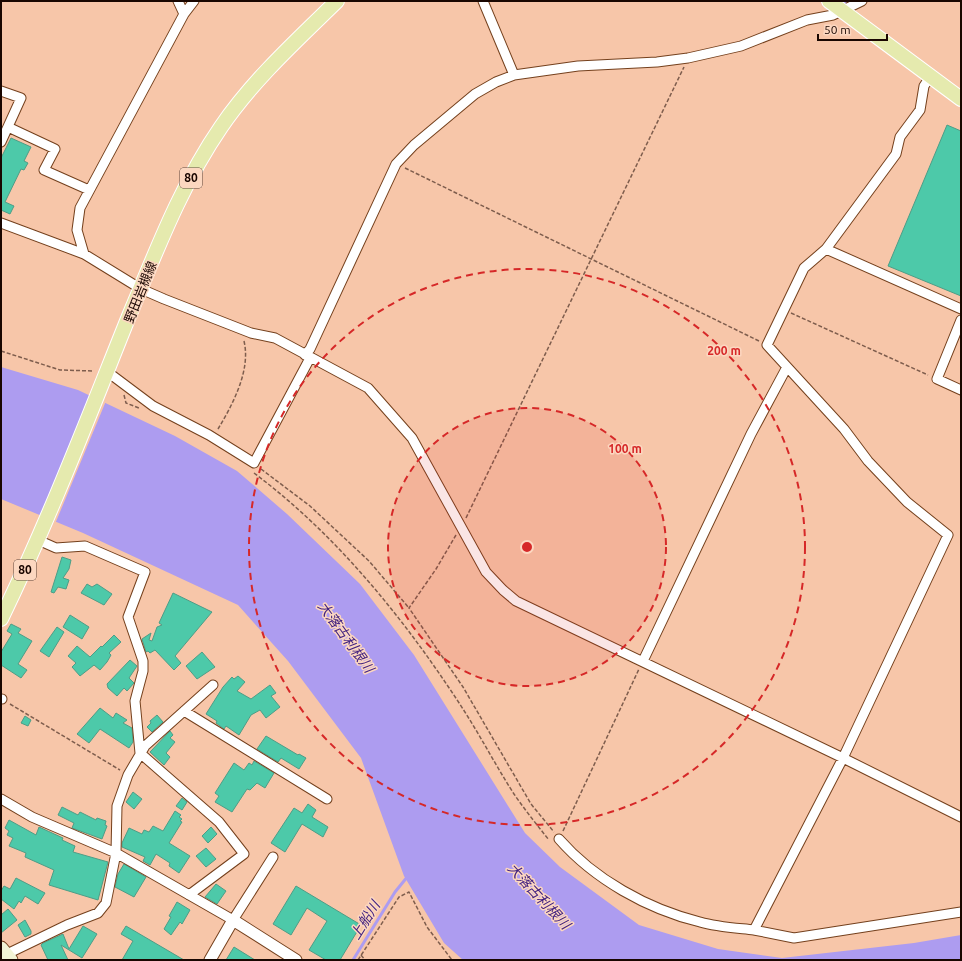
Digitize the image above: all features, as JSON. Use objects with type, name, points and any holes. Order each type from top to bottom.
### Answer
[{"type":"main road","name":"野田岩槻線","points":[[1,619],[47,520],[159,244],[205,152],[221,126],[266,73],[337,1]]},
{"type":"main road","points":[[829,1],[961,99]]},
{"type":"street","points":[[178,1],[184,14]]},
{"type":"street","points":[[84,254],[77,230],[80,208],[184,14],[194,1]]},
{"type":"street","points":[[483,1],[514,75]]},
{"type":"street","points":[[106,374],[113,376],[121,384],[153,406],[212,438],[252,467],[308,356],[396,164],[414,145],[476,94],[496,82],[514,75],[578,66],[657,62],[688,58],[741,46],[784,28],[842,10],[862,1]]},
{"type":"street","points":[[754,930],[843,758],[948,535],[907,502],[868,461],[844,429],[767,345],[804,268],[826,249],[896,154],[900,137],[920,110],[924,86],[930,77]]},
{"type":"street","points":[[1,91],[21,98],[1,142]]},
{"type":"street","points":[[8,127],[55,149],[44,170],[89,190]]},
{"type":"street","points":[[1,223],[84,254],[141,289],[241,329],[275,338],[368,388],[389,410],[412,438],[486,572],[503,590],[516,600],[643,660],[961,817]]},
{"type":"street","points":[[826,249],[961,309]]},
{"type":"street","points":[[961,320],[937,379],[961,390]]},
{"type":"street","points":[[643,660],[751,434],[787,367]]},
{"type":"street","points":[[38,540],[56,548],[85,546],[145,572],[128,617],[143,661],[143,671],[135,701],[140,753],[219,822],[244,854],[189,895]]},
{"type":"street","points":[[5,955],[67,925],[98,913],[106,903],[116,853],[117,806],[128,775],[145,746],[214,685]]},
{"type":"street","points":[[184,711],[327,799]]},
{"type":"street","points":[[1,799],[32,817],[116,853],[233,920],[296,960]]},
{"type":"street","points":[[559,839],[573,855],[594,871],[640,900],[700,922],[794,938],[961,912]]},
{"type":"street","points":[[210,960],[233,920],[273,857]]},
{"type":"path","points":[[409,608],[436,569],[461,526],[688,58]]},
{"type":"path","points":[[396,164],[592,258],[767,345]]},
{"type":"path","points":[[785,310],[937,379]]},
{"type":"path","points":[[212,438],[234,399],[242,376],[246,360],[241,329]]},
{"type":"path","points":[[1,351],[60,370],[94,371],[106,374]]},
{"type":"path","points":[[4,356],[5,352]]},
{"type":"path","points":[[121,384],[126,403],[145,410]]},
{"type":"path","points":[[252,467],[310,506],[369,561],[409,608],[463,687],[531,804],[559,839],[643,660]]},
{"type":"path","points":[[252,467],[314,526],[386,600],[428,657],[464,710],[515,795],[534,821]]},
{"type":"path","points":[[1,699],[128,775]]},
{"type":"path","points":[[358,960],[399,897],[409,892],[427,927],[452,960]]},
{"type":"path","points":[[361,955],[365,960]]},
{"type":"water","name":"大落古利根川","points":[[1,367],[78,390],[175,436],[237,471],[287,514],[360,584],[414,655],[525,833],[560,867],[639,925],[718,949],[782,958],[914,943],[961,935],[961,960],[463,960],[444,943],[404,876],[361,758],[288,661],[238,605],[83,533],[1,499]]},
{"type":"pier","points":[[93,395],[106,401],[55,524],[42,518]]},
{"type":"building","points":[[947,125],[961,131],[961,296],[888,266]]},
{"type":"building","points":[[11,138],[31,147],[24,161],[28,163],[24,170],[21,169],[5,202],[14,206],[10,214],[1,210],[1,158]]},
{"type":"building","points":[[62,557],[71,560],[69,569],[63,578],[69,580],[66,589],[58,587],[54,593],[51,592]]},
{"type":"building","points":[[87,584],[92,587],[97,584],[112,594],[104,605],[81,593]]},
{"type":"building","points":[[173,593],[212,612],[175,656],[181,663],[174,670],[155,650],[150,653],[148,651],[146,652],[142,639],[151,633],[149,640],[152,641],[157,627],[162,625],[159,623]]},
{"type":"building","points":[[70,615],[89,627],[82,639],[63,627]]},
{"type":"building","points":[[11,624],[21,629],[18,633],[32,641],[18,664],[27,670],[21,678],[1,665],[1,652],[12,634],[7,631]]},
{"type":"building","points":[[57,627],[64,632],[49,657],[40,651]]},
{"type":"building","points":[[114,635],[121,642],[109,653],[111,655],[107,662],[100,670],[94,665],[80,676],[72,667],[76,663],[68,656],[77,646],[90,657]]},
{"type":"building","points":[[202,652],[215,667],[197,679],[186,666]]},
{"type":"building","points":[[130,660],[137,666],[129,678],[134,683],[127,691],[124,688],[117,696],[108,688],[107,684]]},
{"type":"building","points":[[238,676],[245,682],[237,691],[251,699],[270,685],[276,693],[271,696],[280,707],[266,718],[260,710],[251,715],[239,735],[226,726],[224,729],[216,723],[217,721],[206,714],[223,687],[232,677],[234,679]]},
{"type":"building","points":[[100,708],[113,718],[116,713],[127,720],[123,723],[132,728],[133,742],[129,748],[100,729],[89,743],[77,734]]},
{"type":"building","points":[[157,715],[163,722],[152,732],[147,727],[151,723],[150,721]]},
{"type":"building","points":[[25,716],[31,720],[28,726],[21,723]]},
{"type":"building","points":[[170,731],[173,735],[170,738],[175,742],[166,753],[170,757],[164,765],[150,752]]},
{"type":"building","points":[[266,736],[298,755],[299,754],[306,758],[299,769],[281,758],[278,762],[257,749]]},
{"type":"building","points":[[254,761],[274,773],[265,788],[257,783],[250,790],[247,789],[232,812],[215,802],[219,796],[215,793],[234,763],[244,770],[249,763],[252,765]]},
{"type":"building","points":[[133,792],[142,799],[134,809],[126,802]]},
{"type":"building","points":[[182,798],[187,802],[182,810],[176,806]]},
{"type":"building","points":[[308,804],[316,810],[312,817],[328,827],[323,837],[302,824],[285,852],[271,843],[294,808],[302,813]]},
{"type":"building","points":[[62,807],[78,815],[80,812],[96,820],[97,818],[106,821],[105,825],[107,826],[102,839],[72,828],[74,823],[58,815]]},
{"type":"building","points":[[175,811],[181,815],[179,817],[182,819],[180,821],[182,822],[169,843],[190,856],[179,873],[169,866],[170,863],[156,854],[150,865],[143,861],[145,857],[122,847],[122,843],[129,828],[142,834],[144,830],[149,832],[153,826],[163,831]]},
{"type":"building","points":[[9,820],[36,835],[39,827],[63,838],[62,840],[75,846],[73,852],[108,862],[98,900],[49,885],[54,870],[25,857],[26,853],[9,846],[13,838],[7,835],[9,831],[5,828]]},
{"type":"building","points":[[211,827],[217,834],[208,843],[202,836]]},
{"type":"building","points":[[206,848],[216,859],[206,867],[196,856]]},
{"type":"building","points":[[124,864],[146,877],[134,897],[115,887],[118,874]]},
{"type":"building","points":[[16,878],[45,893],[38,904],[25,896],[21,903],[19,901],[14,909],[1,899],[1,891],[4,886],[10,889]]},
{"type":"building","points":[[216,884],[226,891],[217,904],[205,897]]},
{"type":"building","points":[[296,886],[361,925],[340,960],[326,960],[309,950],[327,921],[307,908],[291,935],[273,924]]},
{"type":"building","points":[[177,902],[190,910],[182,924],[180,922],[171,935],[164,929]]},
{"type":"building","points":[[8,909],[17,920],[1,933],[1,915]]},
{"type":"building","points":[[25,920],[31,934],[25,937],[18,925]]},
{"type":"building","points":[[83,926],[97,934],[82,958],[61,945],[68,960],[48,960],[41,945],[43,943],[63,934],[69,949]]},
{"type":"building","points":[[126,926],[184,960],[122,960],[133,941],[121,934]]},
{"type":"building","points":[[234,947],[255,960],[226,960]]},
{"type":"waterway","points":[[842,1],[849,4]]},
{"type":"waterway","name":"上船川","points":[[353,960],[395,892],[408,876]]}]
